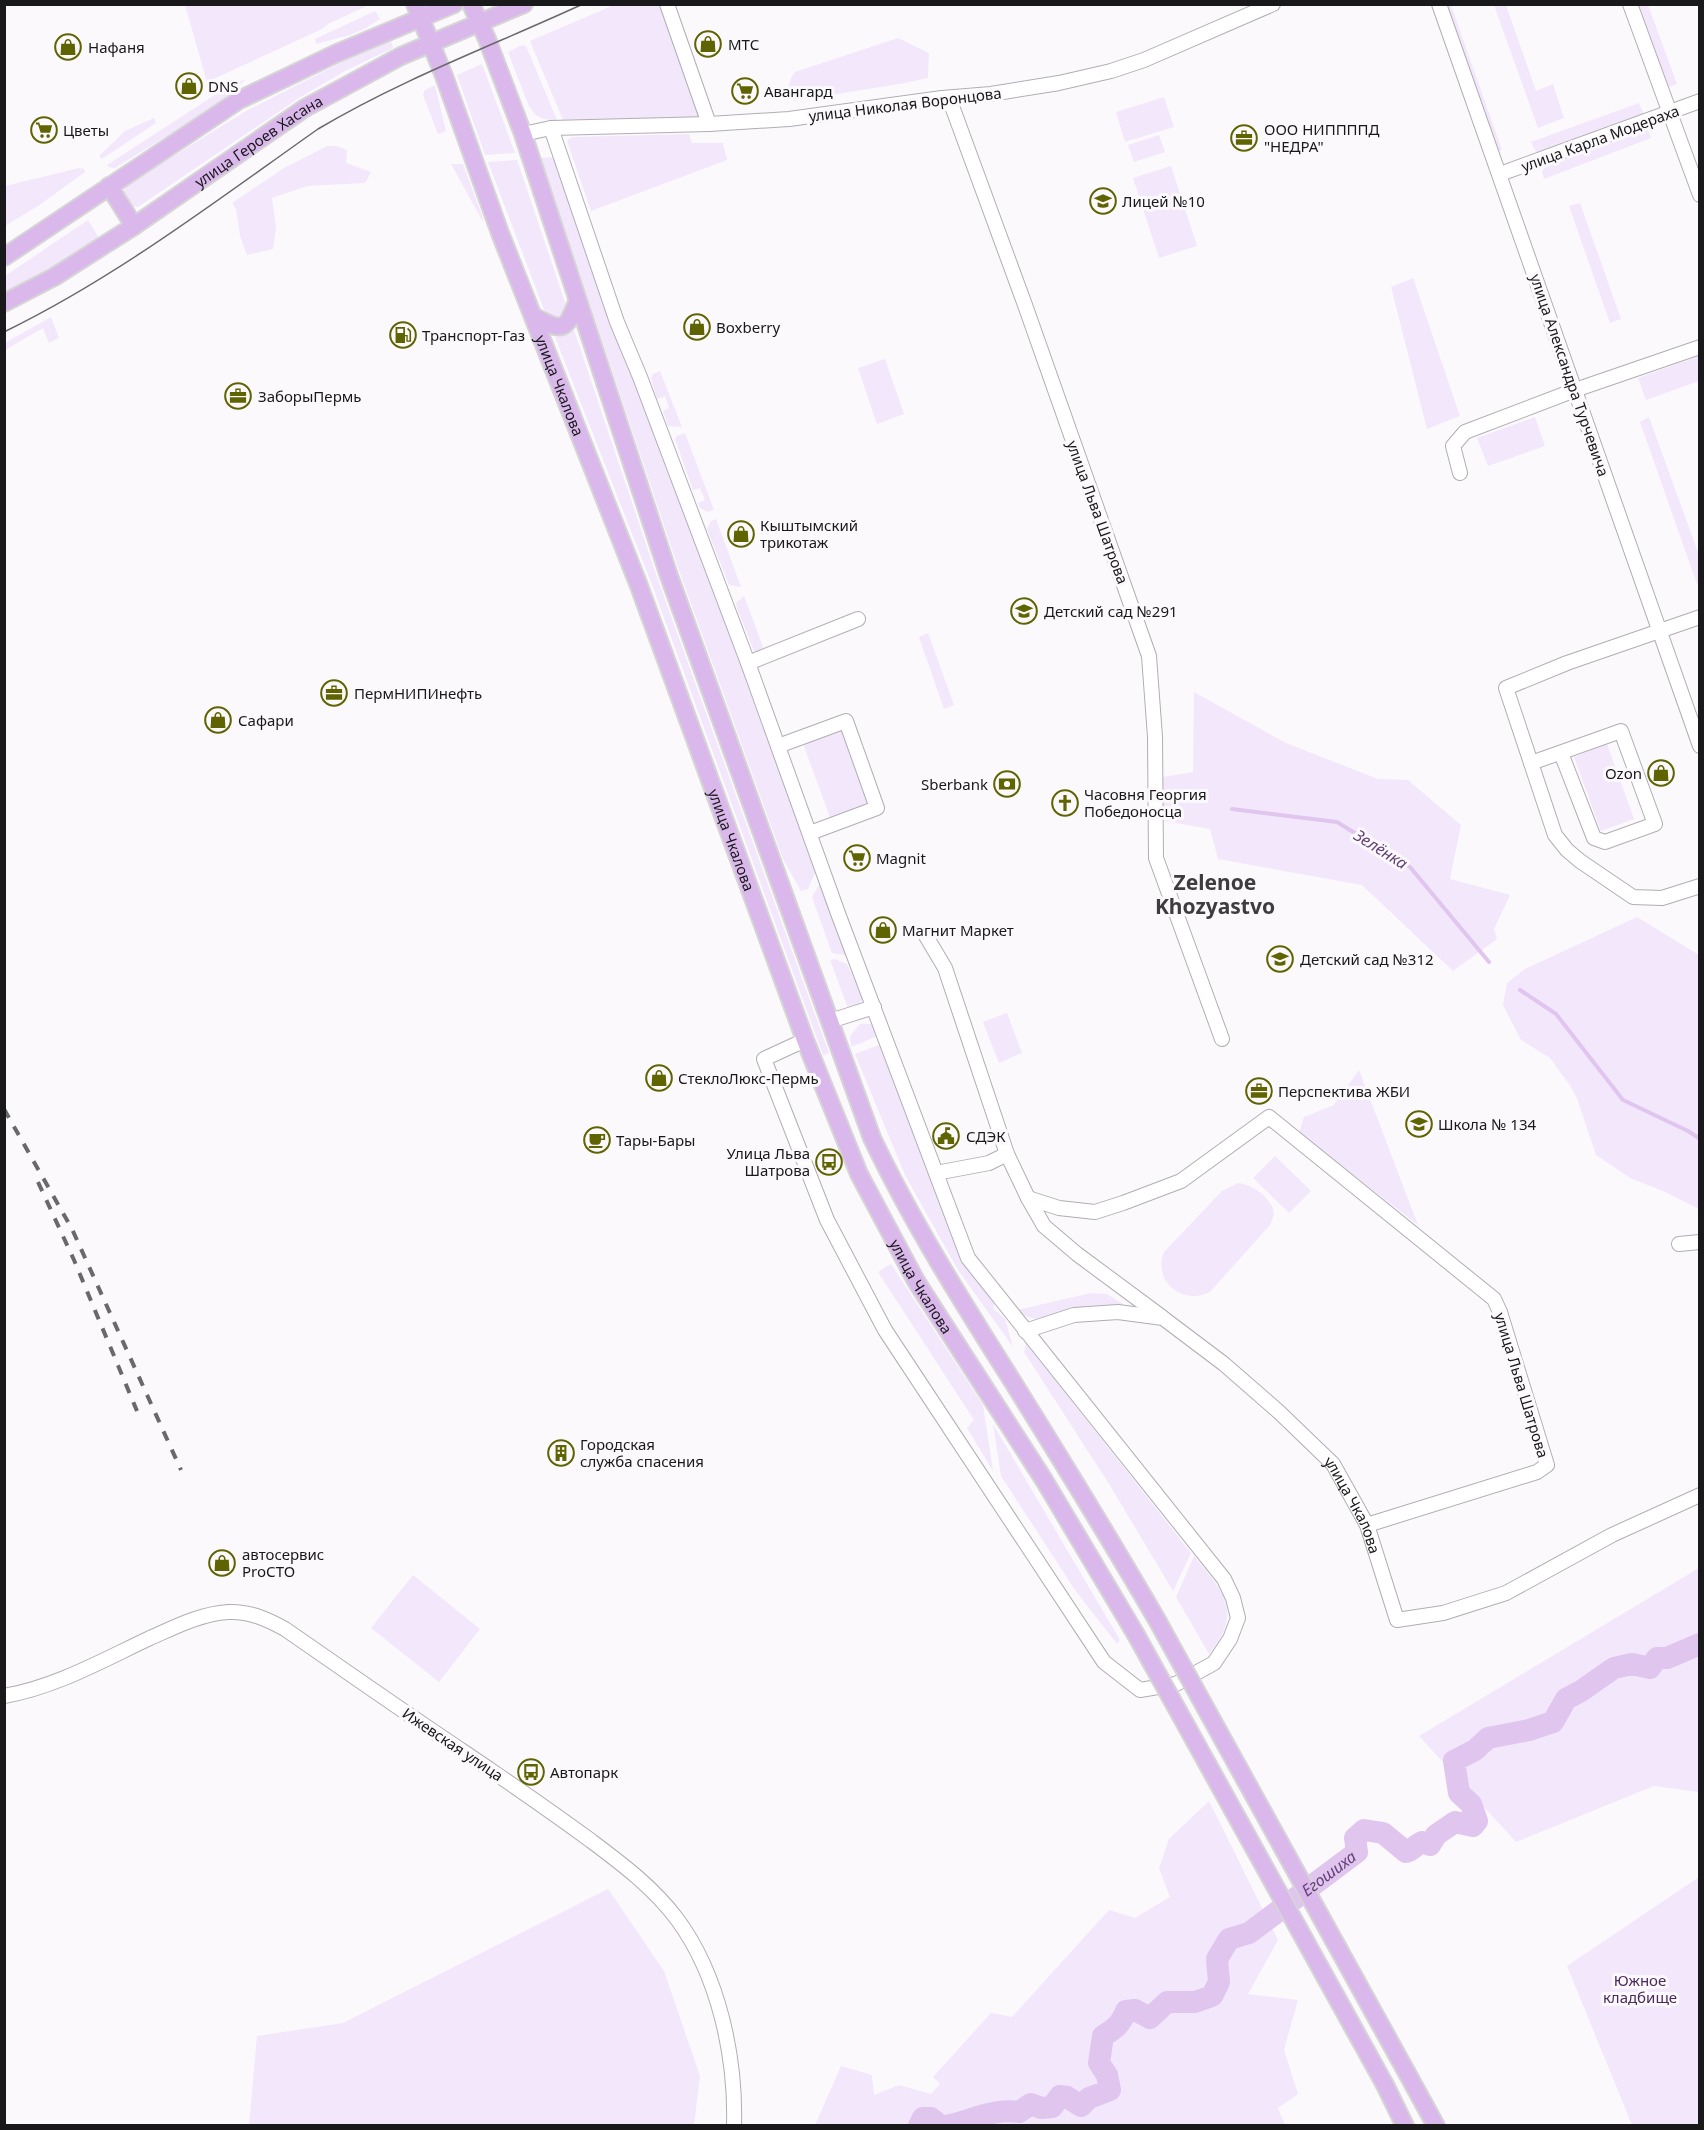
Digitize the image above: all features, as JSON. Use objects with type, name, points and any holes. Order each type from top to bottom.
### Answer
[{"type":"main road","points":[[4,256],[239,100],[418,11],[454,4]]},
{"type":"main road","name":"улица Чкалова","points":[[471,4],[488,39],[524,134],[577,302],[669,576],[872,1138],[896,1188],[936,1260],[1110,1538],[1158,1620],[1436,2126]]},
{"type":"main road","name":"улица Героев Хасана","points":[[4,303],[54,278],[134,226],[305,108],[360,77],[430,43],[524,4]]},
{"type":"main road","name":"улица Чкалова","points":[[418,11],[500,233],[639,586],[805,1040],[858,1174],[916,1281],[1044,1480],[1135,1633],[1385,2085],[1405,2126]]},
{"type":"main road","points":[[109,186],[134,226]]},
{"type":"main road","points":[[535,317],[551,326],[562,326],[570,320],[577,302]]},
{"type":"street","points":[[667,4],[710,124]]},
{"type":"street","name":"улица Николая Воронцова","points":[[524,134],[551,128],[710,124],[789,119],[991,94],[1111,71],[1144,60],[1273,4]]},
{"type":"street","name":"улица Александра Турчевича","points":[[1439,4],[1700,746]]},
{"type":"street","points":[[1630,4],[1668,113],[1700,195]]},
{"type":"street","name":"улица Льва Шатрова","points":[[949,98],[1149,656],[1155,737],[1156,858],[1222,1039]]},
{"type":"street","name":"улица Карла Модераха","points":[[1500,174],[1700,101]]},
{"type":"street","points":[[551,128],[617,322],[640,376],[748,663],[839,916],[968,1258],[1224,1579],[1233,1598],[1238,1618],[1230,1640],[1214,1663],[1176,1684],[1140,1690],[1104,1662],[885,1330],[827,1220],[764,1059],[805,1040]]},
{"type":"street","points":[[1460,473],[1453,446],[1464,432],[1575,390],[1700,347]]},
{"type":"street","points":[[1700,617],[1567,663],[1506,688],[1555,835],[1567,850],[1633,897],[1662,898],[1700,886]]},
{"type":"street","points":[[748,663],[858,619]]},
{"type":"street","points":[[778,746],[846,721],[877,808],[810,833]]},
{"type":"street","points":[[1531,763],[1621,731],[1655,824],[1605,842],[1594,838],[1562,753]]},
{"type":"street","points":[[926,936],[945,968],[1007,1154],[1044,1226],[1077,1254],[1163,1318]]},
{"type":"street","points":[[830,1021],[874,1007]]},
{"type":"street","name":"улица Льва Шатрова","points":[[1028,1198],[1059,1208],[1095,1212],[1123,1203],[1181,1181],[1269,1116],[1494,1299],[1547,1465],[1537,1472],[1367,1525]]},
{"type":"street","points":[[936,1173],[989,1163],[1007,1154]]},
{"type":"street","points":[[1679,1244],[1700,1242]]},
{"type":"street","name":"улица Чкалова","points":[[1025,1331],[1074,1315],[1118,1312],[1163,1318],[1224,1364],[1279,1412],[1333,1464],[1367,1525],[1398,1620],[1443,1613],[1506,1593],[1612,1535],[1700,1495]]},
{"type":"street","name":"Ижевская улица","points":[[4,1696],[28,1692],[52,1683],[190,1620],[216,1614],[238,1613],[267,1619],[285,1629],[548,1808],[649,1886],[678,1921],[696,1950],[714,1993],[727,2037],[735,2094],[734,2126]]},
{"type":"green space","points":[[185,4],[369,5],[207,82]]},
{"type":"green space","points":[[614,5],[664,5],[702,117],[563,120],[530,41]]},
{"type":"green space","points":[[1442,5],[1451,5],[1502,150],[1495,152]]},
{"type":"green space","points":[[1494,5],[1506,5],[1536,91],[1553,84],[1564,118],[1538,128]]},
{"type":"green space","points":[[1637,5],[1648,5],[1677,84],[1667,88]]},
{"type":"green space","points":[[375,11],[380,19],[366,28],[316,44],[315,39]]},
{"type":"green space","points":[[898,38],[929,53],[928,78],[794,101],[789,86],[795,72]]},
{"type":"green space","points":[[391,41],[393,48],[345,71],[299,98],[138,207],[132,206],[124,192],[125,186],[246,111],[342,62]]},
{"type":"green space","points":[[522,45],[526,46],[557,120],[540,117],[528,104],[508,52]]},
{"type":"green space","points":[[482,64],[515,153],[485,155],[457,75]]},
{"type":"green space","points":[[245,80],[222,102],[115,168],[108,167],[107,165],[218,93]]},
{"type":"green space","points":[[435,85],[446,131],[438,134],[423,95],[425,90]]},
{"type":"green space","points":[[1164,97],[1174,127],[1125,142],[1116,112]]},
{"type":"green space","points":[[1639,103],[1644,115],[1543,152],[1536,152],[1531,142]]},
{"type":"green space","points":[[154,118],[156,123],[102,159],[99,156],[125,131]]},
{"type":"green space","points":[[1647,127],[1651,138],[1544,179],[1542,171],[1548,164]]},
{"type":"green space","points":[[689,134],[692,143],[723,143],[727,160],[591,211],[567,141],[572,137]]},
{"type":"green space","points":[[1159,135],[1165,152],[1134,162],[1128,145]]},
{"type":"green space","points":[[327,146],[337,146],[347,150],[346,163],[371,172],[365,183],[307,186],[272,198],[276,227],[273,249],[247,255],[240,236],[236,209],[232,203],[284,168]]},
{"type":"green space","points":[[556,157],[807,835],[802,837],[815,873],[808,889],[801,891],[783,859],[680,573],[541,158]]},
{"type":"green space","points":[[517,160],[566,305],[566,310],[560,317],[550,317],[545,312],[488,162]]},
{"type":"green space","points":[[451,164],[463,164],[484,221],[482,220]]},
{"type":"green space","points":[[1171,166],[1197,246],[1159,258],[1133,178]]},
{"type":"green space","points":[[79,168],[84,169],[85,172],[38,206],[5,226],[5,186]]},
{"type":"green space","points":[[1580,203],[1621,319],[1610,323],[1569,206]]},
{"type":"green space","points":[[88,220],[99,238],[60,264],[5,293],[5,276]]},
{"type":"green space","points":[[1413,278],[1460,416],[1427,429],[1391,287]]},
{"type":"green space","points":[[51,317],[59,338],[49,343],[43,328],[5,350],[5,343]]},
{"type":"green space","points":[[574,330],[658,580],[829,1053],[823,1055],[651,582],[555,337]]},
{"type":"green space","points":[[1699,356],[1699,381],[1646,400],[1638,378]]},
{"type":"green space","points":[[885,359],[904,414],[877,424],[858,368]]},
{"type":"green space","points":[[660,371],[682,427],[668,426],[663,411],[669,408],[665,396],[657,399],[651,378],[653,374]]},
{"type":"green space","points":[[1535,417],[1545,446],[1488,466],[1477,438]]},
{"type":"green space","points":[[1649,417],[1699,555],[1699,583],[1697,584],[1640,422]]},
{"type":"green space","points":[[685,433],[714,510],[707,512],[700,508],[698,503],[705,500],[700,488],[693,490],[675,439]]},
{"type":"green space","points":[[716,519],[741,587],[729,585],[707,529],[711,521]]},
{"type":"green space","points":[[744,596],[765,652],[754,651],[737,608],[736,603]]},
{"type":"green space","points":[[928,633],[954,705],[944,709],[919,637]]},
{"type":"green space","points":[[1194,692],[1286,743],[1378,779],[1408,780],[1461,825],[1450,879],[1510,895],[1494,929],[1497,939],[1453,971],[1362,885],[1218,859],[1210,829],[1160,820],[1163,777],[1193,772]]},
{"type":"green space","points":[[844,726],[873,804],[831,820],[802,741]]},
{"type":"green space","points":[[1607,744],[1634,819],[1601,831],[1574,757]]},
{"type":"green space","points":[[823,878],[850,956],[832,953],[812,897]]},
{"type":"green space","points":[[1637,917],[1699,955],[1699,1209],[1630,1178],[1596,1155],[1577,1098],[1569,1084],[1550,1058],[1521,1040],[1503,1005],[1507,983],[1525,969]]},
{"type":"green space","points":[[835,959],[847,964],[856,983],[861,983],[863,997],[860,1004],[848,1008],[830,960]]},
{"type":"green space","points":[[1007,1013],[1022,1053],[999,1063],[983,1022]]},
{"type":"green space","points":[[860,1024],[873,1025],[880,1035],[851,1047],[850,1036]]},
{"type":"green space","points":[[882,1044],[957,1246],[995,1302],[993,1308],[1005,1319],[1013,1347],[958,1270],[905,1175],[855,1054]]},
{"type":"green space","points":[[1359,1070],[1418,1225],[1299,1133],[1304,1117],[1334,1105]]},
{"type":"green space","points":[[1275,1156],[1311,1191],[1289,1213],[1253,1178]]},
{"type":"green space","points":[[1238,1183],[1256,1189],[1270,1203],[1274,1215],[1270,1224],[1210,1292],[1200,1296],[1190,1296],[1173,1289],[1166,1282],[1162,1273],[1161,1263],[1164,1252],[1222,1191]]},
{"type":"green space","points":[[891,1264],[983,1405],[993,1471],[967,1428],[974,1420],[878,1272]]},
{"type":"green space","points":[[1091,1293],[1107,1294],[1123,1304],[1063,1312],[1035,1319],[1019,1314],[1017,1310]]},
{"type":"green space","points":[[1026,1343],[1191,1553],[1173,1591],[1109,1484],[1024,1352]]},
{"type":"green space","points":[[993,1424],[1120,1640],[1117,1644],[1075,1590],[1001,1476]]},
{"type":"green space","points":[[1194,1556],[1214,1581],[1226,1603],[1226,1626],[1209,1654],[1176,1597]]},
{"type":"green space","points":[[1699,1568],[1699,1792],[1654,1786],[1516,1842],[1419,1736]]},
{"type":"green space","points":[[413,1575],[480,1629],[439,1682],[371,1628]]},
{"type":"green space","points":[[1209,1801],[1278,1940],[1248,1994],[1298,2000],[1284,2050],[1298,2094],[1278,2108],[1285,2125],[815,2125],[841,2066],[872,2075],[874,2095],[899,2085],[931,2094],[940,2084],[933,2077],[991,2013],[1012,2017],[1109,1910],[1135,1918],[1170,1897],[1159,1868],[1169,1839]]},
{"type":"green space","name":"Южное кладбище","points":[[1699,1877],[1699,2125],[1632,2125],[1567,1966]]},
{"type":"green space","points":[[608,1889],[664,1971],[700,2076],[694,2125],[249,2125],[257,2036],[343,2023]]},
{"type":"waterway","name":"Зелёнка","points":[[1232,809],[1337,822],[1410,867],[1489,962]]},
{"type":"waterway","name":"Зелёнка","points":[[1520,990],[1556,1014],[1623,1100],[1700,1139]]},
{"type":"waterway","name":"Егошиха","points":[[946,2126],[991,2113],[1019,2112],[1031,2104],[1041,2108],[1052,2107],[1060,2096],[1067,2097],[1081,2106],[1089,2098],[1110,2090],[1107,2075],[1099,2063],[1103,2036],[1117,2026],[1126,2011],[1135,2010],[1150,2018],[1167,2002],[1195,2002],[1212,1996],[1219,1982],[1217,1959],[1229,1939],[1249,1933],[1357,1852],[1355,1838],[1364,1830],[1383,1833],[1406,1852],[1422,1842],[1430,1845],[1436,1835],[1455,1822],[1473,1826],[1477,1821],[1471,1804],[1459,1793],[1454,1761],[1475,1750],[1488,1738],[1529,1730],[1553,1722],[1566,1699],[1614,1668],[1632,1664],[1650,1668],[1657,1658],[1667,1658],[1700,1644]]},
{"type":"waterway","name":"Егошиха","points":[[919,2126],[923,2118],[931,2118],[941,2126]]},
{"type":"tram line","points":[[4,332],[126,263],[318,129],[415,78],[583,4]]},
{"type":"railway","points":[[4,1109],[72,1229],[181,1470]]},
{"type":"railway","points":[[38,1182],[74,1260],[137,1411]]},
{"type":"place","name":"МТС","points":[[708,44]]},
{"type":"place","name":"Нафаня","points":[[68,47]]},
{"type":"place","name":"DNS","points":[[189,86]]},
{"type":"place","name":"Авангард","points":[[745,91]]},
{"type":"place","name":"Цветы","points":[[44,130]]},
{"type":"place","name":"ООО НИППППД \"НЕДРА\"","points":[[1244,138]]},
{"type":"place","name":"Лицей №10","points":[[1103,201]]},
{"type":"place","name":"Boxberry","points":[[697,327]]},
{"type":"place","name":"Транспорт-Газ","points":[[403,335]]},
{"type":"place","name":"ЗаборыПермь","points":[[238,396]]},
{"type":"place","name":"Кыштымский трикотаж","points":[[741,534]]},
{"type":"place","name":"Детский сад №291","points":[[1024,611]]},
{"type":"place","name":"ПермНИПИнефть","points":[[334,693]]},
{"type":"place","name":"Сафари","points":[[218,720]]},
{"type":"place","name":"Ozon","points":[[1661,773]]},
{"type":"place","name":"Sberbank","points":[[1007,784]]},
{"type":"place","name":"Часовня Георгия Победоносца","points":[[1065,803]]},
{"type":"place","name":"Magnit","points":[[857,858]]},
{"type":"place","name":"Магнит Маркет","points":[[883,930]]},
{"type":"place","name":"Детский сад №312","points":[[1280,959]]},
{"type":"place","name":"СтеклоЛюкс-Пермь","points":[[659,1078]]},
{"type":"place","name":"Перспектива ЖБИ","points":[[1259,1091]]},
{"type":"place","name":"Школа № 134","points":[[1419,1124]]},
{"type":"place","name":"СДЭК","points":[[946,1136]]},
{"type":"place","name":"Тары-Бары","points":[[597,1140]]},
{"type":"place","name":"Улица Льва Шатрова","points":[[829,1162]]},
{"type":"place","name":"Городская служба спасения","points":[[561,1453]]},
{"type":"place","name":"автосервис ProСТО","points":[[222,1563]]},
{"type":"place","name":"Автопарк","points":[[531,1772]]},
{"type":"district","name":"Zelenoe Khozyastvo","points":[[1215,894]]}]
